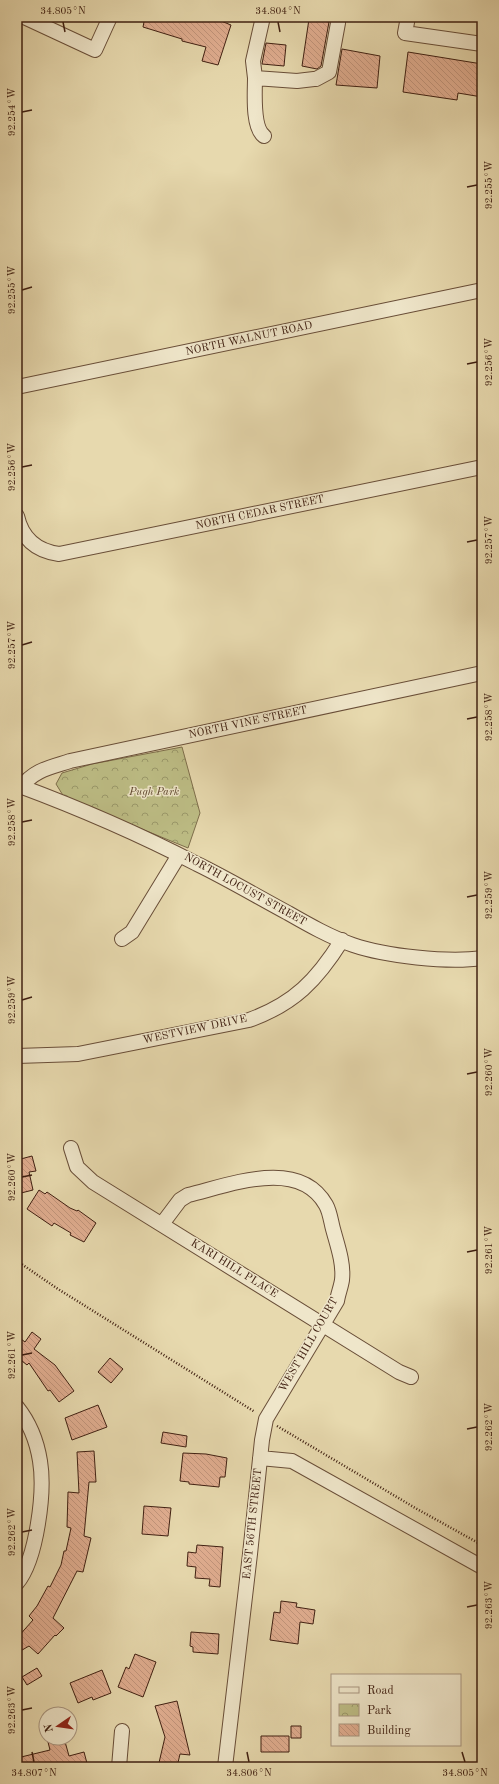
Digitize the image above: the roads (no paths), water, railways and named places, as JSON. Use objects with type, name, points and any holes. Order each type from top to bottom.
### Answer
[{"type":"street","points":[[24,17],[96,50],[110,17]]},
{"type":"street","points":[[263,17],[253,61],[256,120],[258,128],[264,136]]},
{"type":"street","points":[[255,78],[297,81],[320,77],[338,23],[337,17]]},
{"type":"street","points":[[408,17],[405,33],[482,44]]},
{"type":"street","name":"NORTH WALNUT ROAD","points":[[17,387],[482,290]]},
{"type":"street","name":"NORTH CEDAR STREET","points":[[17,516],[24,534],[29,541],[38,548],[59,554],[482,467]]},
{"type":"street","name":"NORTH VINE STREET","points":[[19,786],[42,770],[70,762],[482,673]]},
{"type":"street","name":"NORTH LOCUST STREET","points":[[19,786],[68,804],[123,828],[179,855],[320,931],[354,945],[373,950],[420,957],[453,960],[482,958]]},
{"type":"street","points":[[122,939],[132,932],[179,855]]},
{"type":"street","name":"WESTVIEW DRIVE","points":[[17,1056],[78,1054],[248,1020],[265,1014],[286,1003],[304,990],[326,965],[342,940]]},
{"type":"street","name":"KARI HILL PLACE","points":[[71,1148],[77,1167],[93,1182],[399,1372],[411,1377]]},
{"type":"street","name":"WEST HILL COURT","points":[[162,1224],[176,1205],[188,1195],[254,1180],[277,1177],[296,1180],[314,1189],[326,1206],[340,1257],[342,1278],[337,1300],[266,1419],[260,1458]]},
{"type":"street","points":[[17,1407],[32,1432],[41,1468],[37,1530],[34,1545],[30,1560],[17,1583]]},
{"type":"street","name":"EAST 56TH STREET","points":[[224,1767],[260,1458],[292,1461],[482,1567]]},
{"type":"street","points":[[119,1767],[122,1731]]},
{"type":"park label","name":"Pugh Park","points":[[154,792]]}]
